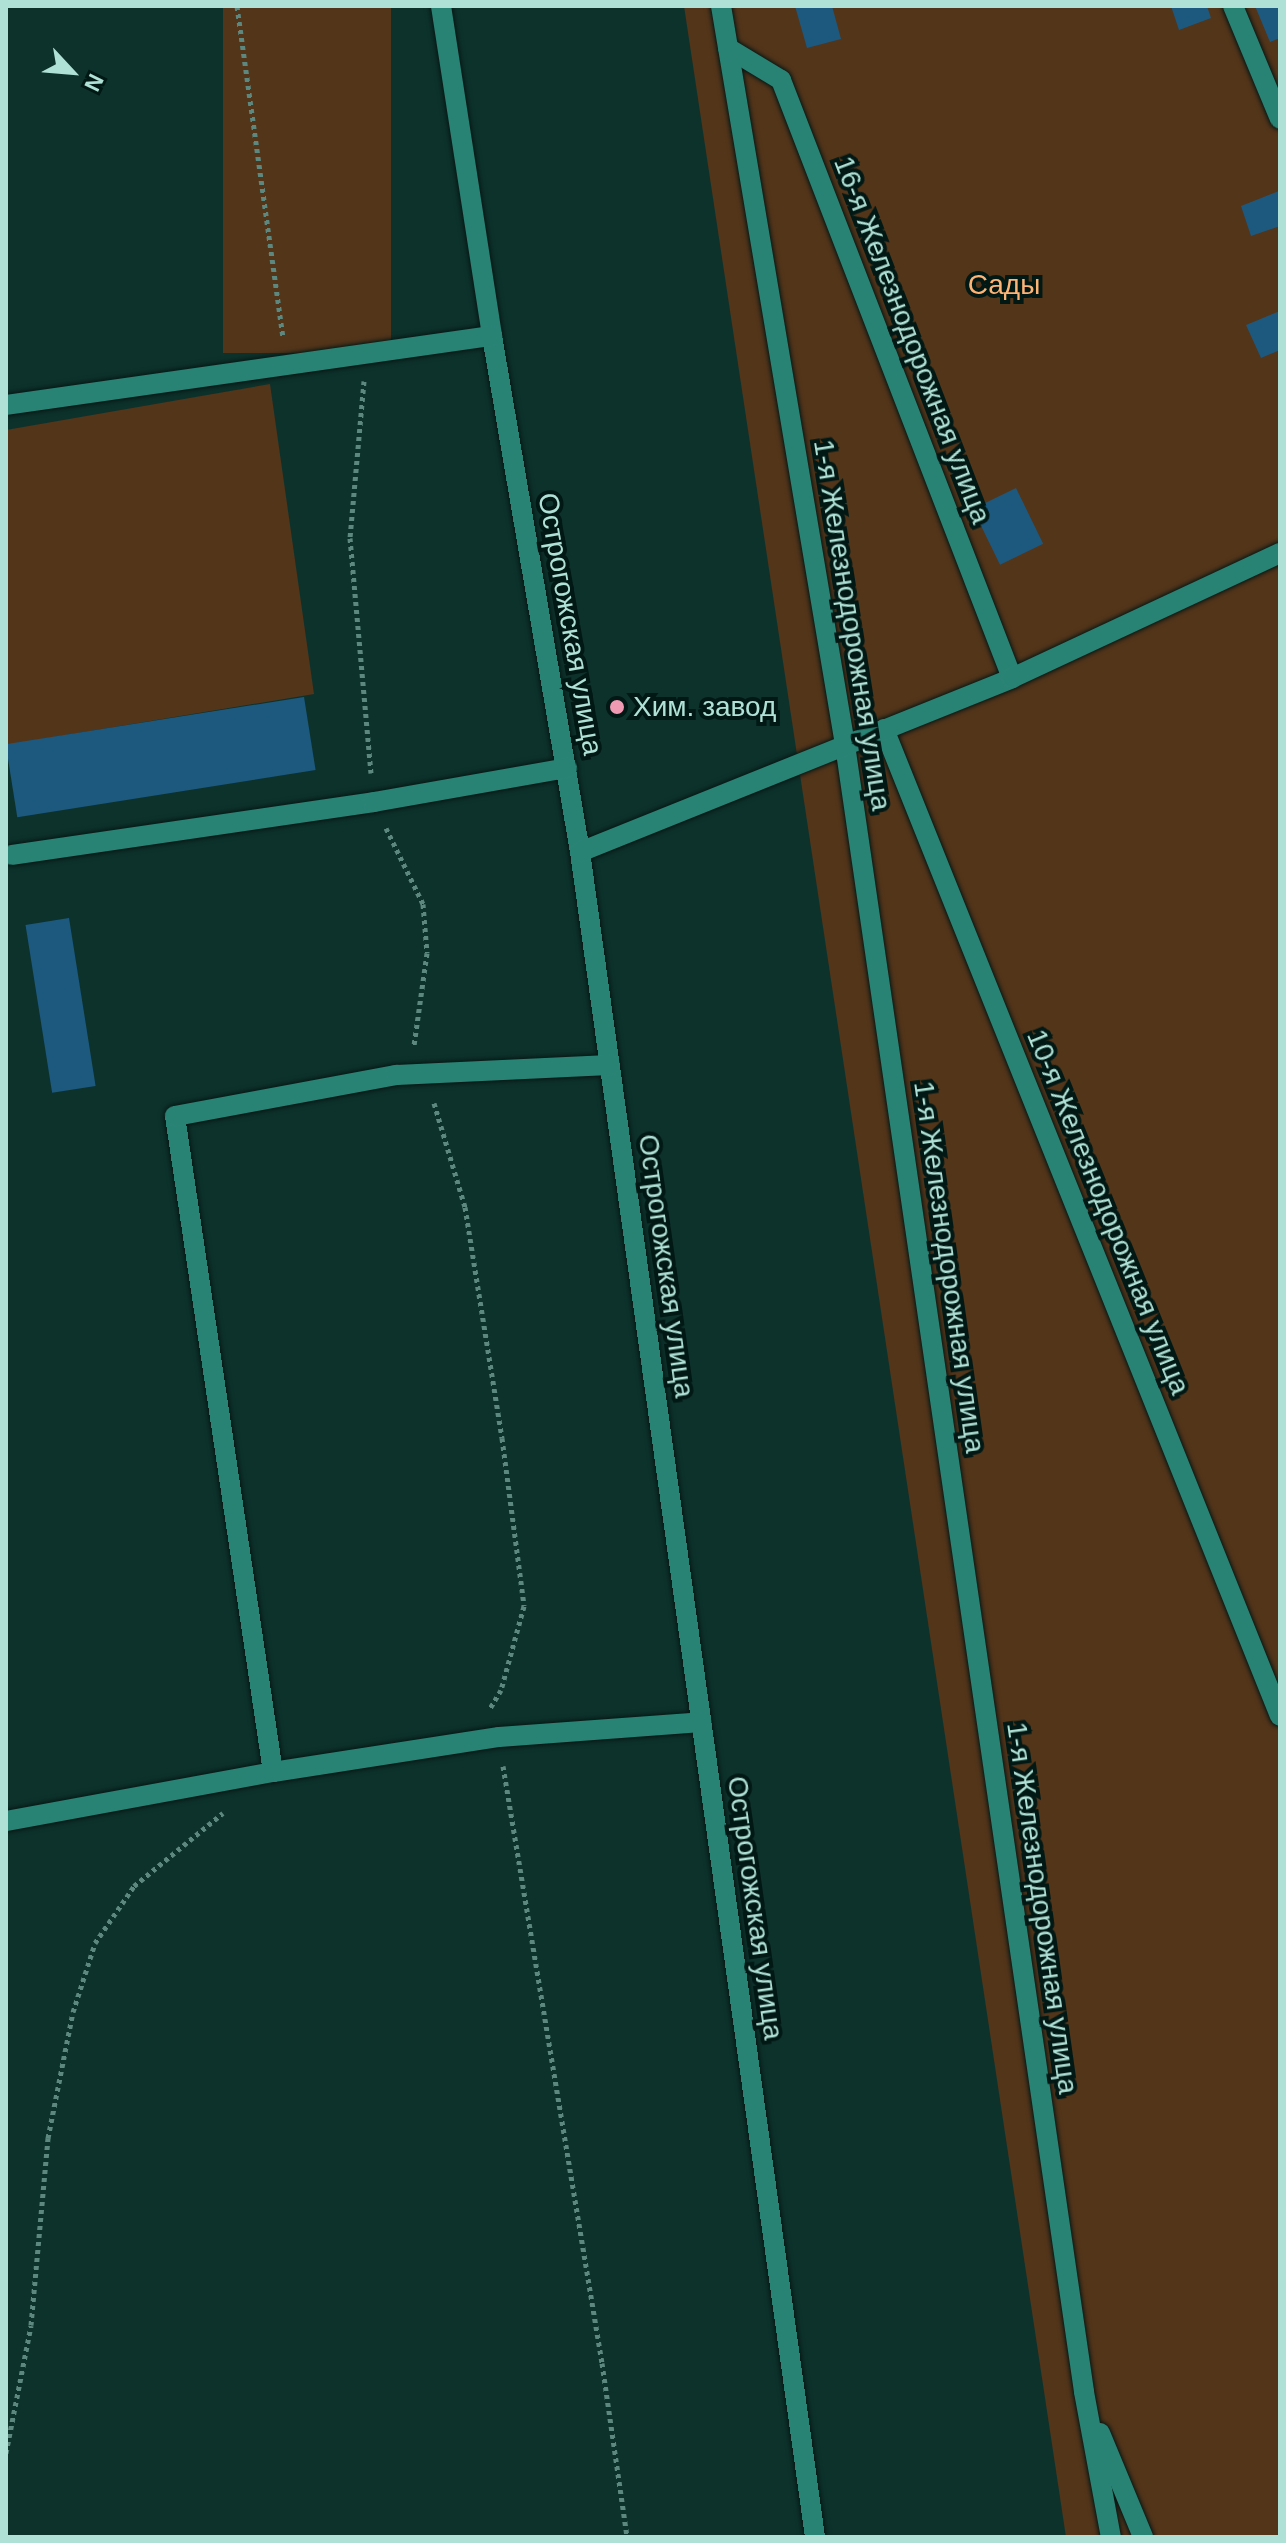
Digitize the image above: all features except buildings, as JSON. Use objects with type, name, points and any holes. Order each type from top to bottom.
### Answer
[{"type":"street","name":"Острогожская улица","points":[[441,6],[492,336],[580,852],[815,2537]]},
{"type":"street","name":"1-я Железнодорожная улица","points":[[721,6],[845,745],[1084,2392],[1111,2537]]},
{"type":"street","points":[[1233,6],[1280,119]]},
{"type":"street","name":"16-я Железнодорожная улица","points":[[728,48],[781,80],[1012,678]]},
{"type":"street","points":[[6,405],[492,336]]},
{"type":"street","points":[[580,852],[1012,678],[1279,556]]},
{"type":"street","name":"10-я Железнодорожная улица","points":[[884,729],[1280,1716]]},
{"type":"street","points":[[12,855],[374,802],[567,768]]},
{"type":"street","points":[[273,1772],[175,1116],[396,1075],[610,1065]]},
{"type":"street","points":[[6,1821],[273,1772],[499,1737],[701,1722]]},
{"type":"street","points":[[1084,2392],[1143,2537]]},
{"type":"path","points":[[237,6],[287,363]]},
{"type":"path","points":[[499,1737],[602,2363],[627,2537]]},
{"type":"path","points":[[6,2453],[31,2325],[48,2138],[73,2012],[95,1943],[134,1886],[227,1810]]},
{"type":"green space","points":[[223,6],[391,6],[391,353],[223,353]]},
{"type":"green space","name":"Сады","points":[[684,6],[1280,6],[1280,2537],[1066,2537]]},
{"type":"green space","points":[[270,384],[314,694],[6,745],[6,430]]},
{"type":"place","name":"Хим. завод","points":[[617,707]]}]
